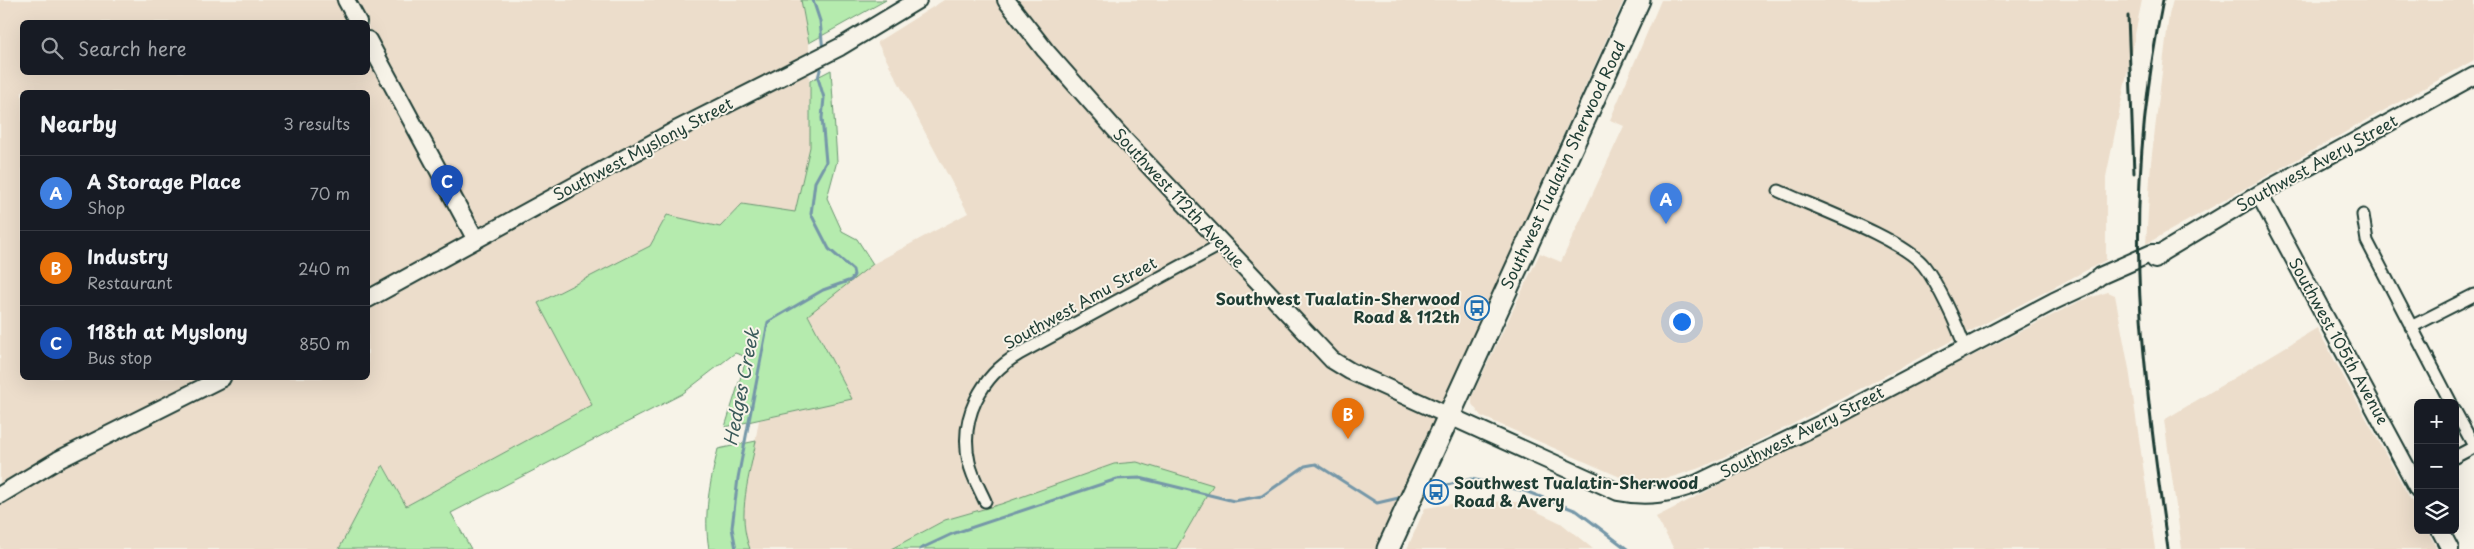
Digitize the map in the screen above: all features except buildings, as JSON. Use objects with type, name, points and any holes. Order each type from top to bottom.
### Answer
[{"type":"highway","name":"Southwest Tualatin Sherwood Road","points":[[1388,549],[1639,0]]},
{"type":"street","points":[[346,0],[357,20]]},
{"type":"street","name":"Southwest Myslony Street","points":[[370,298],[676,130],[840,47],[918,0]]},
{"type":"street","name":"Southwest 112th Avenue","points":[[1006,0],[1052,57],[1222,244],[1332,360],[1350,371],[1449,416]]},
{"type":"street","points":[[370,44],[476,240]]},
{"type":"street","name":"Southwest Avery Street","points":[[1449,416],[1606,488],[1632,494],[1654,495],[1682,490],[1827,421],[2090,284],[2101,283],[2155,260],[2162,253],[2259,194],[2474,76]]},
{"type":"street","points":[[1779,191],[1891,241],[1917,258],[1930,276],[1960,332],[1965,348]]},
{"type":"street","name":"Southwest 105th Avenue","points":[[2259,194],[2414,478]]},
{"type":"street","points":[[2363,215],[2366,242],[2449,399]]},
{"type":"street","name":"Southwest Amu Street","points":[[985,501],[969,461],[966,445],[971,410],[988,380],[1008,360],[1222,244]]},
{"type":"street","points":[[2411,327],[2474,295]]},
{"type":"street","points":[[0,495],[58,460],[218,380]]},
{"type":"street","points":[[2459,419],[2474,447],[2459,455]]},
{"type":"street","points":[[2442,534],[2450,549]]},
{"type":"shaded area","points":[[0,0],[801,0],[809,43],[810,147],[795,212],[742,204],[720,227],[667,215],[650,246],[539,303],[593,405],[406,506],[384,466],[339,549],[0,549]]},
{"type":"shaded area","points":[[944,0],[1624,0],[1377,549],[1176,549],[1212,485],[1001,504],[945,520],[891,549],[750,549],[746,540],[743,510],[759,420],[851,399],[808,314],[873,264],[968,213],[877,42]]},
{"type":"shaded area","points":[[1661,0],[2142,0],[2106,177],[2106,260],[1793,424],[1703,467],[1672,477],[1644,481],[1620,477],[1481,416],[1472,404],[1472,396],[1540,253],[1561,262],[1624,126],[1610,120]]},
{"type":"shaded area","points":[[2173,0],[2474,0],[2474,60],[2146,244],[2151,162],[2169,15]]},
{"type":"shaded area","points":[[2108,292],[2115,295],[2129,369],[2155,549],[1674,549],[1656,517],[2080,301]]},
{"type":"shaded area","points":[[2317,328],[2414,506],[2414,534],[2429,534],[2437,549],[2182,549],[2164,420]]},
{"type":"shaded area","points":[[1472,501],[1517,502],[1561,523],[1593,549],[1407,549],[1425,508]]},
{"type":"green space","points":[[801,0],[886,0],[809,43]]},
{"type":"green space","points":[[831,70],[837,161],[827,198],[842,231],[857,239],[873,264],[808,315],[852,399],[725,427],[747,357],[735,353],[682,394],[451,513],[471,549],[339,549],[383,465],[406,506],[592,405],[538,303],[650,246],[667,215],[720,227],[742,204],[795,212],[810,147],[810,81]]},
{"type":"green space","points":[[756,441],[744,508],[746,536],[750,549],[709,549],[707,511],[718,449]]},
{"type":"green space","points":[[1137,462],[1213,485],[1176,549],[891,549],[945,520],[1001,504],[1114,464]]},
{"type":"waterway","name":"Hedges Creek","points":[[813,0],[820,21],[823,51]]},
{"type":"waterway","name":"Hedges Creek","points":[[736,549],[732,528],[738,478],[768,322],[823,290],[851,280],[854,275],[853,270],[829,249],[811,214],[815,182],[826,162],[822,118],[824,98],[818,78],[822,62]]},
{"type":"waterway","name":"Hedges Creek","points":[[920,549],[952,534],[1117,479],[1140,478],[1234,501],[1262,496],[1305,466],[1316,464],[1377,503],[1403,497]]},
{"type":"waterway","name":"Hedges Creek","points":[[1424,491],[1471,479],[1525,491],[1577,511],[1627,549]]},
{"type":"railway","points":[[2163,0],[2155,42],[2144,128],[2139,214],[2139,257],[2145,369],[2168,549]]},
{"type":"railway","points":[[2128,16],[2134,173]]},
{"type":"place","name":"118th at Myslony","points":[[447,206]]},
{"type":"place","name":"A Storage Place","points":[[1666,224]]},
{"type":"place","name":"Southwest Tualatin-Sherwood Road & 112th","points":[[1477,308]]},
{"type":"place","name":"Industry","points":[[1348,439]]},
{"type":"place","name":"Southwest Tualatin-Sherwood Road & Avery","points":[[1436,492]]}]
